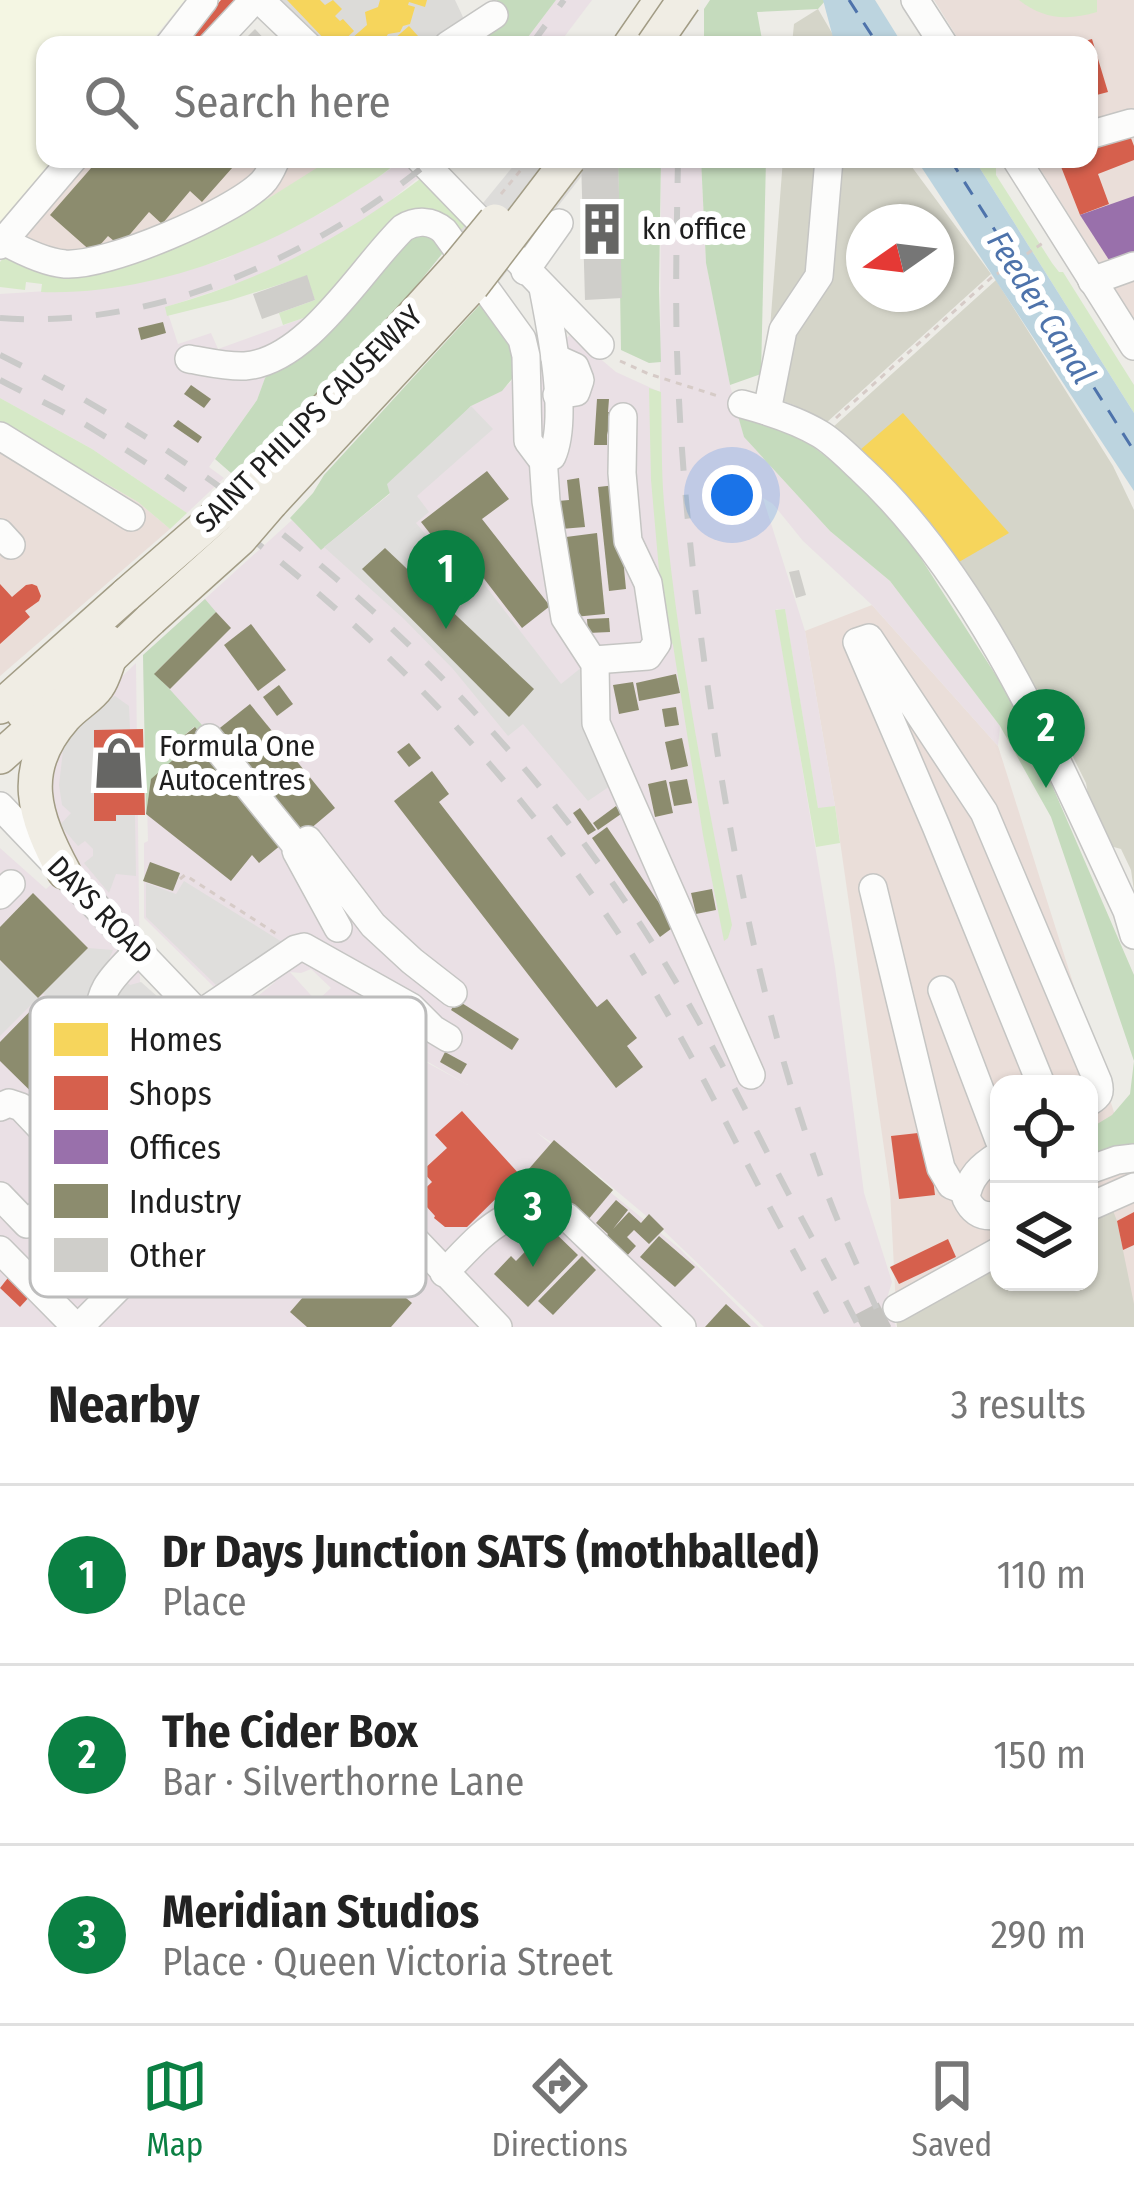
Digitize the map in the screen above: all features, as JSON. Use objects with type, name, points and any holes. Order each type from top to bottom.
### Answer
[{"type":"main road","points":[[636,36],[661,0]]},
{"type":"main road","points":[[658,36],[684,0]]},
{"type":"main road","name":"SAINT PHILIPS CAUSEWAY","points":[[465,276],[539,168]]},
{"type":"main road","name":"SAINT PHILIPS CAUSEWAY","points":[[0,707],[127,594],[261,495],[561,168]]},
{"type":"main road","name":"SAINT PHILIPS CAUSEWAY","points":[[0,758],[240,538],[261,495]]},
{"type":"main road","name":"SAINT PHILIPS CAUSEWAY","points":[[0,732],[125,626],[151,620]]},
{"type":"main road","points":[[64,872],[40,824],[34,787],[38,759],[66,716],[99,685],[109,660]]},
{"type":"street","points":[[176,36],[204,0]]},
{"type":"street","points":[[221,36],[257,0],[297,36]]},
{"type":"street","points":[[915,0],[938,36]]},
{"type":"street","points":[[462,36],[494,15]]},
{"type":"street","points":[[1098,132],[1131,123]]},
{"type":"street","points":[[65,168],[2,243],[63,264],[87,263],[225,210],[261,183],[270,168]]},
{"type":"street","points":[[429,168],[600,345]]},
{"type":"street","points":[[828,168],[819,275],[783,330],[754,407],[819,433],[883,489],[917,527],[1025,698],[1122,872],[1134,935]]},
{"type":"street","points":[[1023,168],[1134,346]]},
{"type":"street","points":[[189,359],[249,365],[288,350],[310,334],[403,228],[433,223],[444,230],[519,331],[526,352],[529,441],[540,457],[551,456],[557,395],[576,392],[580,380],[575,368],[555,358],[534,279],[559,223]]},
{"type":"street","points":[[1092,281],[1134,266]]},
{"type":"street","points":[[594,660],[647,657],[657,641],[646,574],[628,541],[622,417]]},
{"type":"street","points":[[0,436],[131,517]]},
{"type":"street","points":[[544,457],[546,501],[566,621],[594,660],[597,726],[752,1076]]},
{"type":"street","points":[[1037,1075],[857,642],[869,638],[984,812],[1095,1075]]},
{"type":"street","points":[[209,738],[298,848],[308,840],[349,918],[392,943],[453,993]]},
{"type":"street","name":"DAYS ROAD","points":[[0,806],[184,997]]},
{"type":"street","points":[[873,888],[941,1168],[951,1185],[967,1191]]},
{"type":"street","points":[[228,997],[349,918]]},
{"type":"street","points":[[101,997],[139,950]]},
{"type":"street","points":[[304,950],[391,997]]},
{"type":"street","points":[[942,990],[990,1116]]},
{"type":"street","points":[[426,1023],[448,1038]]},
{"type":"street","points":[[0,1107],[9,1103],[30,1116]]},
{"type":"street","points":[[1098,1167],[1134,1159]]},
{"type":"street","points":[[990,1162],[974,1175],[966,1198],[978,1214],[990,1217]]},
{"type":"street","points":[[1098,1203],[1134,1187]]},
{"type":"street","points":[[0,1196],[27,1224],[30,1222]]},
{"type":"street","points":[[444,1273],[486,1230],[511,1215],[529,1209],[552,1211],[567,1217],[682,1327]]},
{"type":"street","points":[[0,1250],[30,1274]]},
{"type":"street","name":"DAYS ROAD","points":[[426,1254],[498,1327]]},
{"type":"street","points":[[897,1308],[990,1256]]},
{"type":"street","points":[[59,1297],[91,1323],[116,1297]]},
{"type":"path","points":[[838,416],[992,278],[1043,244],[1041,240]]},
{"type":"path","points":[[600,345],[623,364],[754,407]]},
{"type":"path","points":[[180,879],[185,875],[304,950]]},
{"type":"shaded area","points":[[0,0],[185,0],[155,36],[36,36],[36,168],[49,168],[0,221]]},
{"type":"shaded area","points":[[278,0],[455,0],[469,30],[463,36],[312,36]]},
{"type":"shaded area","points":[[556,0],[592,0],[565,36],[529,36]]},
{"type":"shaded area","points":[[934,0],[1134,0],[1134,319],[1040,168],[1098,168],[1098,36],[956,36]]},
{"type":"shaded area","points":[[818,9],[834,36],[793,36],[794,24]]},
{"type":"shaded area","points":[[78,168],[318,169],[218,223],[22,265],[4,257]]},
{"type":"shaded area","points":[[391,168],[431,168],[329,242],[251,279],[166,307],[178,344],[211,333],[218,349],[320,312],[398,223],[430,213],[450,225],[531,339],[535,354],[558,336],[560,344],[571,334],[616,372],[660,392],[661,168],[701,168],[706,263],[744,437],[830,531],[890,581],[1000,726],[998,746],[872,605],[763,498],[805,631],[835,806],[818,809],[785,610],[776,609],[835,967],[864,1193],[892,1282],[887,1298],[896,1327],[764,1327],[663,1230],[588,1167],[536,1132],[679,1248],[759,1327],[0,1327],[0,848],[46,889],[76,862],[53,829],[43,801],[51,759],[70,727],[136,663],[140,987],[150,997],[30,997],[30,1297],[426,1297],[426,1062],[468,1085],[426,1061],[426,997],[321,997],[331,988],[311,969],[290,972],[313,997],[257,997],[275,982],[260,959],[215,988],[144,918],[144,843],[148,841],[143,655],[292,520],[321,549],[390,494],[387,484],[471,406],[513,380],[518,357],[507,325],[444,240],[433,232],[410,234],[314,340],[277,364],[265,378],[257,400],[209,467],[224,478],[187,513],[92,449],[0,398],[0,294],[110,287],[189,270],[225,259],[323,212]]},
{"type":"shaded area","points":[[782,168],[913,168],[939,204],[846,204],[846,312],[949,312],[826,423],[765,394]]},
{"type":"shaded area","points":[[954,224],[991,274],[954,307]]},
{"type":"shaded area","points":[[996,280],[1113,466],[1134,510],[1134,891],[1131,870],[1121,849],[1110,846],[1091,811],[1086,783],[1068,747],[832,428]]},
{"type":"shaded area","points":[[471,406],[493,429],[417,496],[429,512],[416,523],[442,554],[454,545],[561,684],[582,667],[616,782],[588,801],[523,724],[508,736],[453,669],[324,547],[390,494],[387,484]]},
{"type":"shaded area","points":[[0,422],[138,502],[170,529],[0,676]]},
{"type":"shaded area","points":[[872,605],[998,746],[1134,1167],[1134,1327],[897,1327],[890,1190],[805,631]]},
{"type":"shaded area","points":[[115,696],[129,706],[130,729],[94,730],[94,820],[135,815],[136,876],[116,874],[109,893],[84,863],[93,856],[93,849],[85,841],[78,846],[60,825],[71,813],[62,805],[59,785],[65,733]]},
{"type":"shaded area","points":[[184,881],[282,942],[216,985],[146,917],[146,883],[176,894]]},
{"type":"shaded area","points":[[88,948],[113,950],[107,964],[130,985],[141,982],[158,997],[47,997],[43,993]]},
{"type":"shaded area","points":[[0,961],[37,997],[30,997],[30,1006],[0,1036]]},
{"type":"shaded area","points":[[1112,1208],[1117,1221],[1134,1304],[1134,1327],[897,1327],[896,1316],[990,1269],[990,1291],[1098,1291],[1098,1215]]},
{"type":"green space","points":[[497,0],[556,0],[529,36],[476,36],[506,22]]},
{"type":"green space","points":[[710,0],[825,1],[818,9],[757,12],[761,36],[704,36],[704,9]]},
{"type":"green space","points":[[1019,0],[1097,0],[1097,12],[1056,16]]},
{"type":"green space","points":[[317,168],[389,168],[278,236],[201,267],[121,287],[81,291],[41,292],[42,284],[26,282],[25,290],[0,287],[4,257],[22,265],[218,223]]},
{"type":"green space","points":[[618,168],[661,168],[661,362],[649,363],[621,350]]},
{"type":"green space","points":[[701,168],[766,168],[761,374],[730,385],[706,263]]},
{"type":"green space","points":[[980,168],[996,168],[1052,263],[1063,272],[1134,385],[1134,413]]},
{"type":"green space","points":[[420,179],[466,225],[457,235],[321,312],[283,325],[279,313],[315,300],[306,276],[167,316],[165,307],[235,284],[330,239]]},
{"type":"green space","points":[[423,231],[446,249],[392,316],[290,425],[231,473],[215,459],[257,400],[265,378],[403,239]]},
{"type":"green space","points":[[486,298],[507,325],[516,374],[502,391],[471,406],[390,493],[321,550],[290,518]]},
{"type":"green space","points":[[649,388],[661,392],[663,489],[676,609],[732,925],[724,941],[673,645],[664,627],[651,480]]},
{"type":"green space","points":[[0,398],[92,449],[187,513],[170,529],[138,502],[0,422]]},
{"type":"green space","points":[[738,416],[802,438],[852,477],[906,535],[1022,716],[1134,975],[1134,1061],[1051,817],[1000,726],[890,581],[830,531],[744,437]]},
{"type":"green space","points":[[205,599],[216,612],[155,673],[211,735],[205,740],[194,727],[167,750],[174,759],[151,780],[146,814],[143,655]]},
{"type":"green space","points":[[785,609],[818,808],[835,806],[840,843],[816,847],[775,610]]},
{"type":"green space","points":[[1134,1061],[1134,1148],[1098,1158],[1098,1124],[1130,1094]]},
{"type":"water","points":[[823,0],[875,0],[897,36],[833,36]]},
{"type":"water","name":"Feeder Canal","points":[[922,168],[980,168],[1134,413],[1134,491],[954,217],[954,204],[946,204]]},
{"type":"pier","points":[[512,168],[588,168],[483,302],[448,246]]},
{"type":"building: Homes","points":[[287,0],[320,0],[325,5],[333,0],[342,9],[335,16],[354,31],[349,36],[321,36]]},
{"type":"building: Homes","points":[[380,0],[427,0],[425,7],[409,2],[415,7],[410,24],[400,32],[354,36],[367,25],[365,12],[378,7]]},
{"type":"building: Homes","points":[[409,26],[418,36],[397,36]]},
{"type":"building: Homes","points":[[903,413],[1009,533],[959,562],[860,450]]},
{"type":"building: Shops","points":[[221,0],[241,0],[209,36],[190,36]]},
{"type":"building: Shops","points":[[1098,59],[1108,92],[1098,95]]},
{"type":"building: Shops","points":[[1129,133],[1134,160],[1098,174],[1109,204],[1080,215],[1062,168],[1098,168],[1098,145]]},
{"type":"building: Shops","points":[[0,584],[12,597],[32,584],[41,596],[25,611],[30,617],[0,644]]},
{"type":"building: Shops","name":"Formula One Autocentres","points":[[143,729],[145,815],[94,821],[94,730]]},
{"type":"building: Shops","points":[[462,1111],[520,1175],[467,1227],[445,1227],[426,1206],[426,1188],[432,1182],[426,1167],[447,1148],[435,1135]]},
{"type":"building: Shops","points":[[927,1132],[935,1195],[899,1199],[891,1136]]},
{"type":"building: Shops","points":[[1134,1212],[1134,1245],[1123,1250],[1117,1221]]},
{"type":"building: Shops","points":[[948,1239],[956,1257],[899,1284],[890,1267]]},
{"type":"building: Shops","points":[[11,1274],[30,1296],[20,1307],[0,1288]]},
{"type":"building: Offices","points":[[1134,196],[1134,253],[1109,260],[1080,215]]},
{"type":"building: Industry","points":[[91,168],[232,168],[202,202],[190,191],[162,224],[149,212],[120,246],[108,236],[93,253],[50,215]]},
{"type":"building: Industry","points":[[163,322],[166,333],[141,340],[138,328]]},
{"type":"building: Industry","points":[[191,385],[211,399],[204,408],[184,394]]},
{"type":"building: Industry","points":[[597,399],[609,399],[608,412],[616,413],[615,436],[607,431],[607,445],[594,445]]},
{"type":"building: Industry","points":[[178,420],[202,437],[198,443],[173,426]]},
{"type":"building: Industry","points":[[487,471],[509,499],[482,519],[550,606],[522,628],[455,541],[443,550],[421,522]]},
{"type":"building: Industry","points":[[579,478],[585,527],[561,529],[558,501],[569,500],[567,480]]},
{"type":"building: Industry","points":[[616,485],[626,589],[609,591],[598,487]]},
{"type":"building: Industry","points":[[597,533],[605,614],[574,617],[566,537]]},
{"type":"building: Industry","points":[[385,548],[534,689],[509,717],[362,569]]},
{"type":"building: Industry","points":[[216,612],[231,628],[170,689],[154,674]]},
{"type":"building: Industry","points":[[609,618],[610,632],[588,633],[587,619]]},
{"type":"building: Industry","points":[[251,624],[286,670],[258,691],[224,645]]},
{"type":"building: Industry","points":[[676,674],[680,693],[639,701],[636,683]]},
{"type":"building: Industry","points":[[633,682],[639,710],[619,714],[613,685]]},
{"type":"building: Industry","points":[[279,685],[293,704],[277,716],[263,697]]},
{"type":"building: Industry","points":[[250,704],[335,808],[297,840],[211,735]]},
{"type":"building: Industry","points":[[676,707],[679,725],[665,727],[662,709]]},
{"type":"building: Industry","points":[[195,727],[287,840],[259,863],[252,855],[231,881],[146,814],[151,779],[174,759],[166,750]]},
{"type":"building: Industry","points":[[682,738],[688,766],[671,770],[665,742]]},
{"type":"building: Industry","points":[[409,743],[421,758],[409,767],[397,752]]},
{"type":"building: Industry","points":[[432,771],[449,794],[439,802],[597,1007],[607,999],[637,1038],[627,1046],[643,1067],[616,1088],[394,801]]},
{"type":"building: Industry","points":[[687,779],[692,803],[674,806],[669,782]]},
{"type":"building: Industry","points":[[666,780],[673,813],[655,817],[648,784]]},
{"type":"building: Industry","points":[[616,806],[621,814],[598,830],[593,823]]},
{"type":"building: Industry","points":[[580,808],[596,830],[588,835],[573,813]]},
{"type":"building: Industry","points":[[607,827],[675,926],[660,937],[592,838]]},
{"type":"building: Industry","points":[[150,862],[180,873],[173,891],[143,881]]},
{"type":"building: Industry","points":[[712,889],[716,910],[696,914],[691,893]]},
{"type":"building: Industry","points":[[33,893],[88,948],[37,997],[0,960],[0,927]]},
{"type":"building: Industry","points":[[457,1000],[519,1039],[512,1050],[451,1010]]},
{"type":"building: Industry","points":[[30,1011],[30,1091],[0,1061],[0,1042]]},
{"type":"building: Industry","points":[[445,1052],[467,1064],[461,1074],[440,1062]]},
{"type":"building: Industry","points":[[554,1140],[613,1190],[587,1221],[527,1171]]},
{"type":"building: Industry","points":[[616,1200],[628,1210],[613,1229],[629,1212],[641,1223],[649,1214],[664,1229],[649,1244],[634,1230],[627,1237],[636,1246],[625,1258],[596,1223]]},
{"type":"building: Industry","points":[[549,1227],[578,1255],[528,1307],[494,1274],[511,1256],[516,1261]]},
{"type":"building: Industry","points":[[659,1236],[695,1267],[675,1287],[640,1257]]},
{"type":"building: Industry","points":[[582,1256],[596,1270],[553,1315],[538,1301]]},
{"type":"building: Industry","points":[[303,1297],[405,1297],[412,1303],[391,1327],[307,1327],[290,1312]]},
{"type":"building: Industry","points":[[726,1304],[751,1327],[705,1327]]},
{"type":"building: Other","name":"kn office","points":[[581,168],[618,168],[622,298],[585,300]]},
{"type":"building: Other","points":[[307,275],[315,300],[262,319],[253,294]]},
{"type":"building: Other","points":[[799,570],[806,595],[796,598],[789,572]]},
{"type":"ferry route","points":[[849,0],[872,36]]},
{"type":"ferry route","points":[[956,168],[1134,451]]},
{"type":"tunnel","points":[[861,1327],[897,1308]]},
{"type":"railway","points":[[538,36],[564,0]]},
{"type":"railway","points":[[670,36],[672,0]]},
{"type":"railway","points":[[0,318],[59,319],[117,312],[231,279],[338,226],[421,168]]},
{"type":"railway","points":[[678,168],[676,327],[682,451],[726,807],[748,919],[790,1085],[834,1210],[885,1327]]},
{"type":"railway","points":[[0,355],[183,461],[270,524],[431,666],[504,745],[572,827],[670,973],[859,1327]]},
{"type":"railway","points":[[0,380],[96,431],[244,533],[380,649],[503,779],[559,849],[651,985],[834,1327]]},
{"type":"place","name":"kn office","points":[[602,229]]},
{"type":"place","name":"Dr Days Junction SATS (mothballed)","points":[[446,629]]},
{"type":"place","name":"Formula One Autocentres","points":[[119,763]]},
{"type":"place","name":"The Cider Box","points":[[1046,788]]},
{"type":"place","name":"Meridian Studios","points":[[533,1267]]}]
